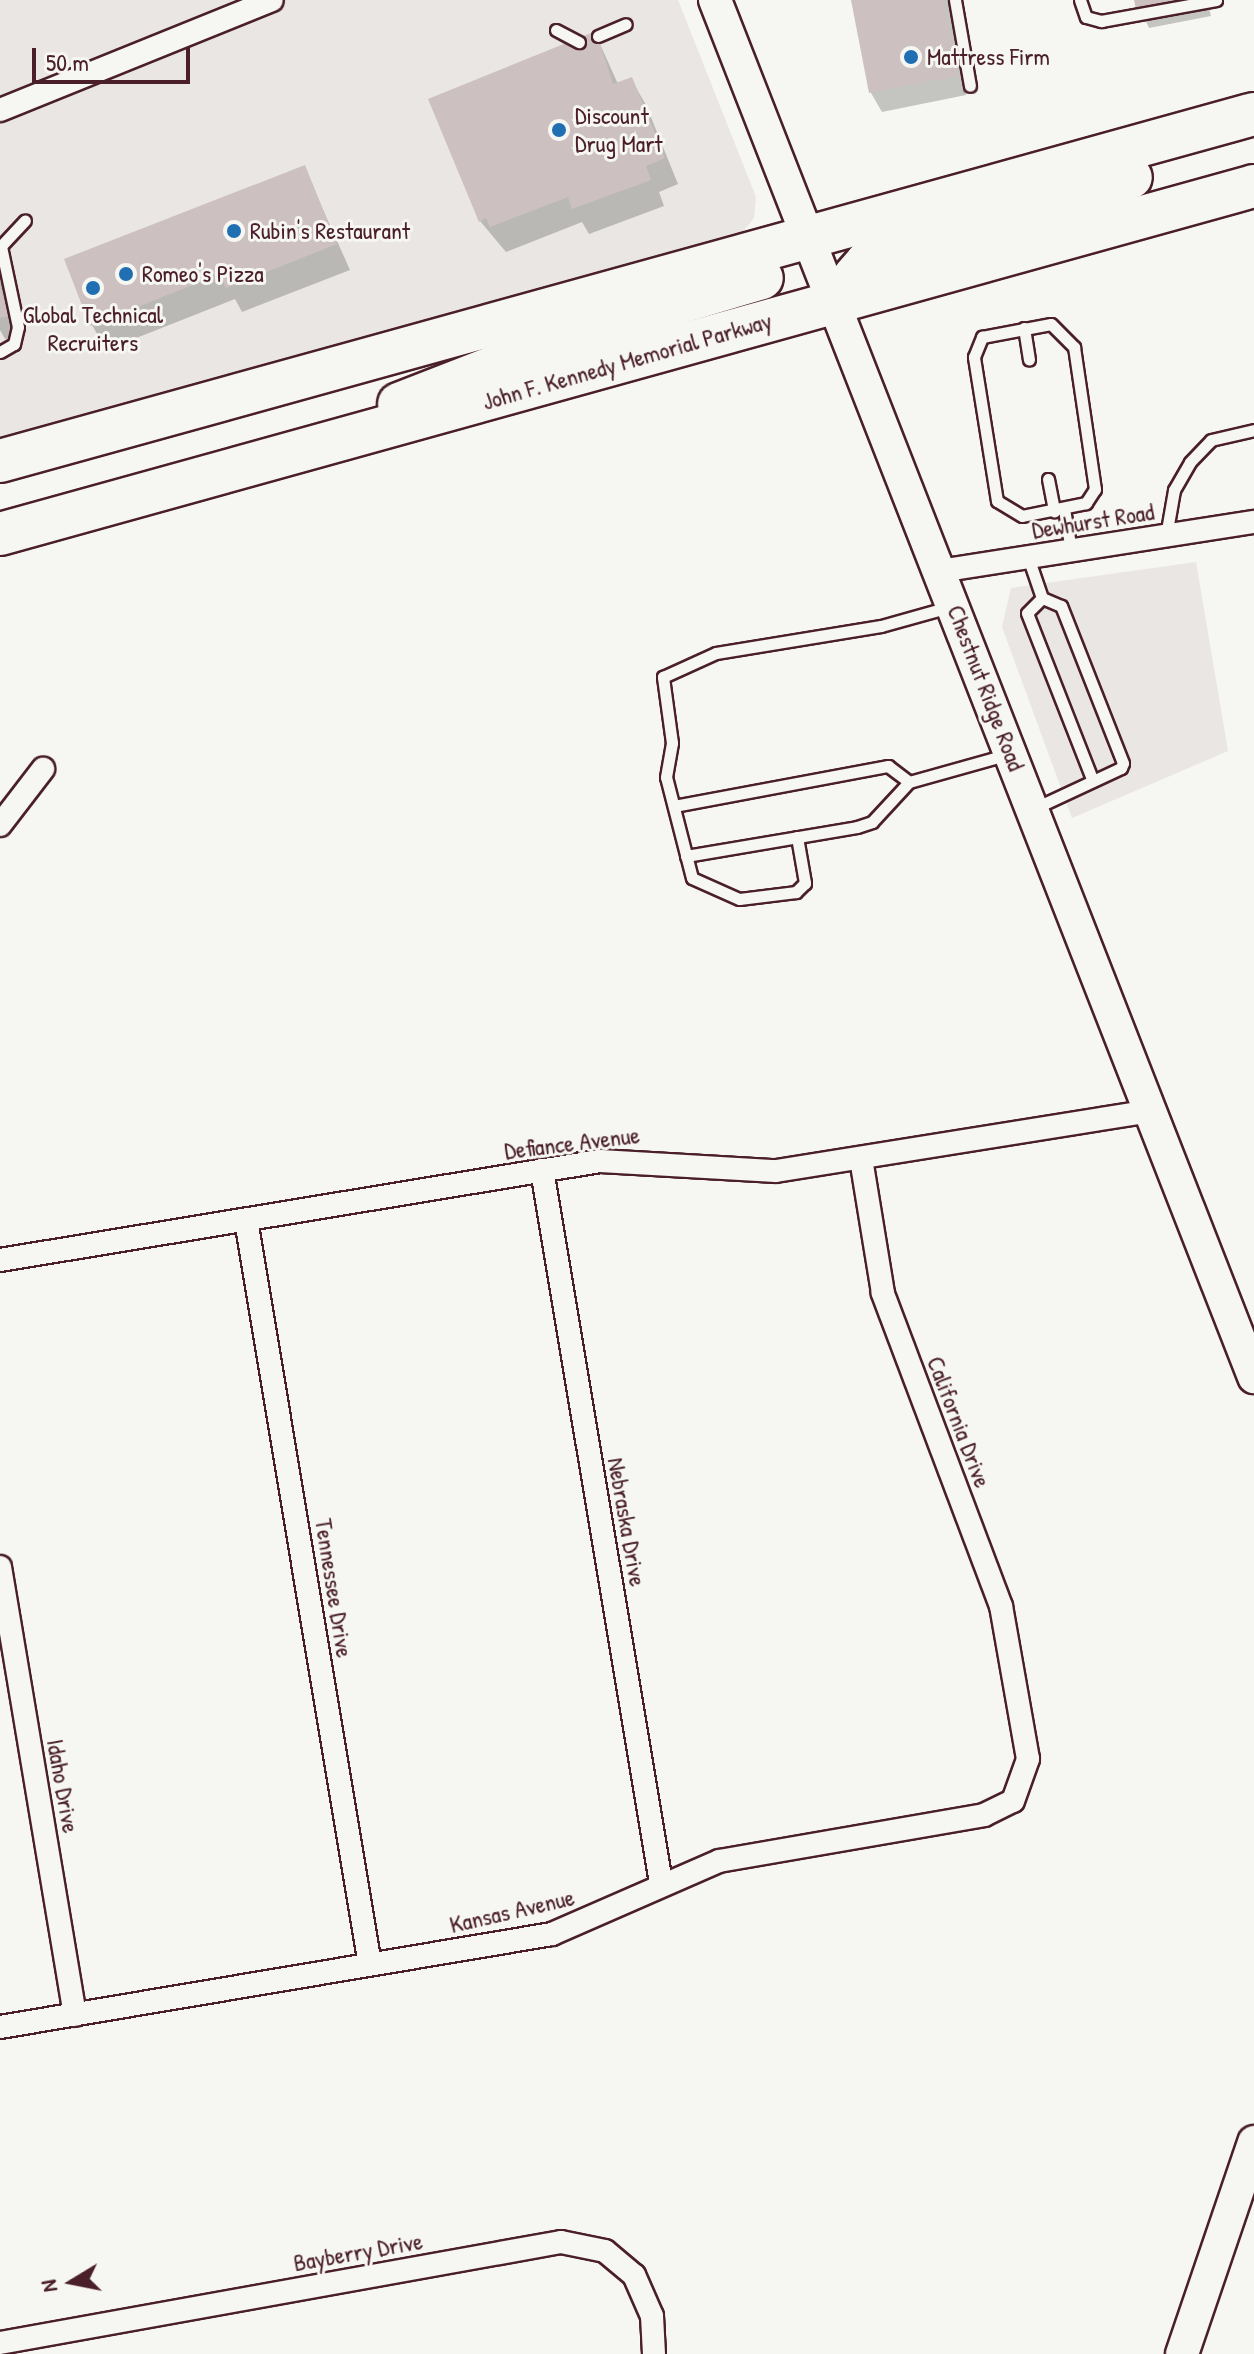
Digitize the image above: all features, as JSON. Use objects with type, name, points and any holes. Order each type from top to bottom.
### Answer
[{"type":"highway","points":[[0,461],[1254,114]]},
{"type":"highway","points":[[833,301],[867,262],[1254,138]]},
{"type":"highway","name":"John F. Kennedy Memorial Parkway","points":[[0,534],[1254,186]]},
{"type":"highway","points":[[159,492],[594,328],[753,284],[809,239]]},
{"type":"street","points":[[0,110],[272,0]]},
{"type":"street","name":"Chestnut Ridge Road","points":[[715,0],[1254,1377]]},
{"type":"street","name":"Dewhurst Road","points":[[940,571],[1254,522]]},
{"type":"street","points":[[0,825],[43,769]]},
{"type":"street","name":"Defiance Avenue","points":[[0,1260],[542,1170],[650,1159],[776,1171],[1150,1111]]},
{"type":"street","name":"California Drive","points":[[861,1159],[883,1293],[994,1581],[1018,1701]]},
{"type":"street","name":"Nebraska Drive","points":[[542,1170],[661,1883]]},
{"type":"street","name":"Tennessee Drive","points":[[246,1220],[370,1965]]},
{"type":"street","name":"Idaho Drive","points":[[0,1567],[75,2015]]},
{"type":"street","name":"Kansas Avenue","points":[[0,2027],[552,1934],[661,1883],[719,1861],[1001,1809],[1027,1777],[1018,1701]]},
{"type":"street","points":[[1182,2354],[1254,2142]]},
{"type":"street","name":"Bayberry Drive","points":[[0,2343],[561,2242],[605,2251],[634,2275],[652,2316],[654,2354]]},
{"type":"lane","points":[[955,0],[970,86]]},
{"type":"lane","points":[[1080,0],[1086,17],[1101,21],[1216,0]]},
{"type":"lane","points":[[598,36],[626,24]]},
{"type":"lane","points":[[556,30],[579,42]]},
{"type":"lane","points":[[0,352],[14,344],[18,327],[1,246],[25,220]]},
{"type":"lane","points":[[1051,324],[1074,347],[1095,489],[1086,503],[1059,510],[1007,512],[995,486],[974,357],[982,337],[1051,324]]},
{"type":"lane","points":[[1024,328],[1029,360]]},
{"type":"lane","points":[[1166,536],[1174,490],[1190,462],[1211,440],[1254,430]]},
{"type":"lane","points":[[1048,479],[1071,550]]},
{"type":"lane","points":[[1028,557],[1042,598],[1061,606],[1123,763],[1033,810]]},
{"type":"lane","points":[[1042,598],[1027,613],[1093,781]]},
{"type":"lane","points":[[797,837],[805,883],[796,892],[739,899],[707,890],[692,878],[674,806],[662,687],[668,669],[716,653],[881,626],[954,606]]},
{"type":"lane","points":[[686,856],[872,822],[909,782],[1011,753]]},
{"type":"lane","points":[[674,806],[888,766],[909,782]]},
{"type":"shaded area","points":[[0,0],[678,0],[756,197],[754,218],[740,235],[0,441]]},
{"type":"shaded area","points":[[1196,562],[1228,751],[1072,818],[1002,627],[1011,588]]},
{"type":"building","points":[[851,0],[943,0],[957,76],[869,93]]},
{"type":"building","points":[[1134,0],[1188,0],[1136,9]]},
{"type":"building","points":[[596,31],[613,84],[632,77],[665,158],[646,166],[651,180],[572,209],[568,197],[490,227],[486,218],[479,222],[428,99]]},
{"type":"building","points":[[305,165],[337,244],[226,288],[220,274],[90,326],[64,259]]},
{"type":"building","points":[[0,286],[9,316],[0,318]]},
{"type":"place","name":"Mattress Firm","points":[[911,57]]},
{"type":"place","name":"Discount Drug Mart","points":[[559,130]]},
{"type":"place","name":"Rubin's Restaurant","points":[[234,231]]},
{"type":"place","name":"Romeo's Pizza","points":[[126,274]]},
{"type":"place","name":"Global Technical Recruiters","points":[[93,288]]}]
